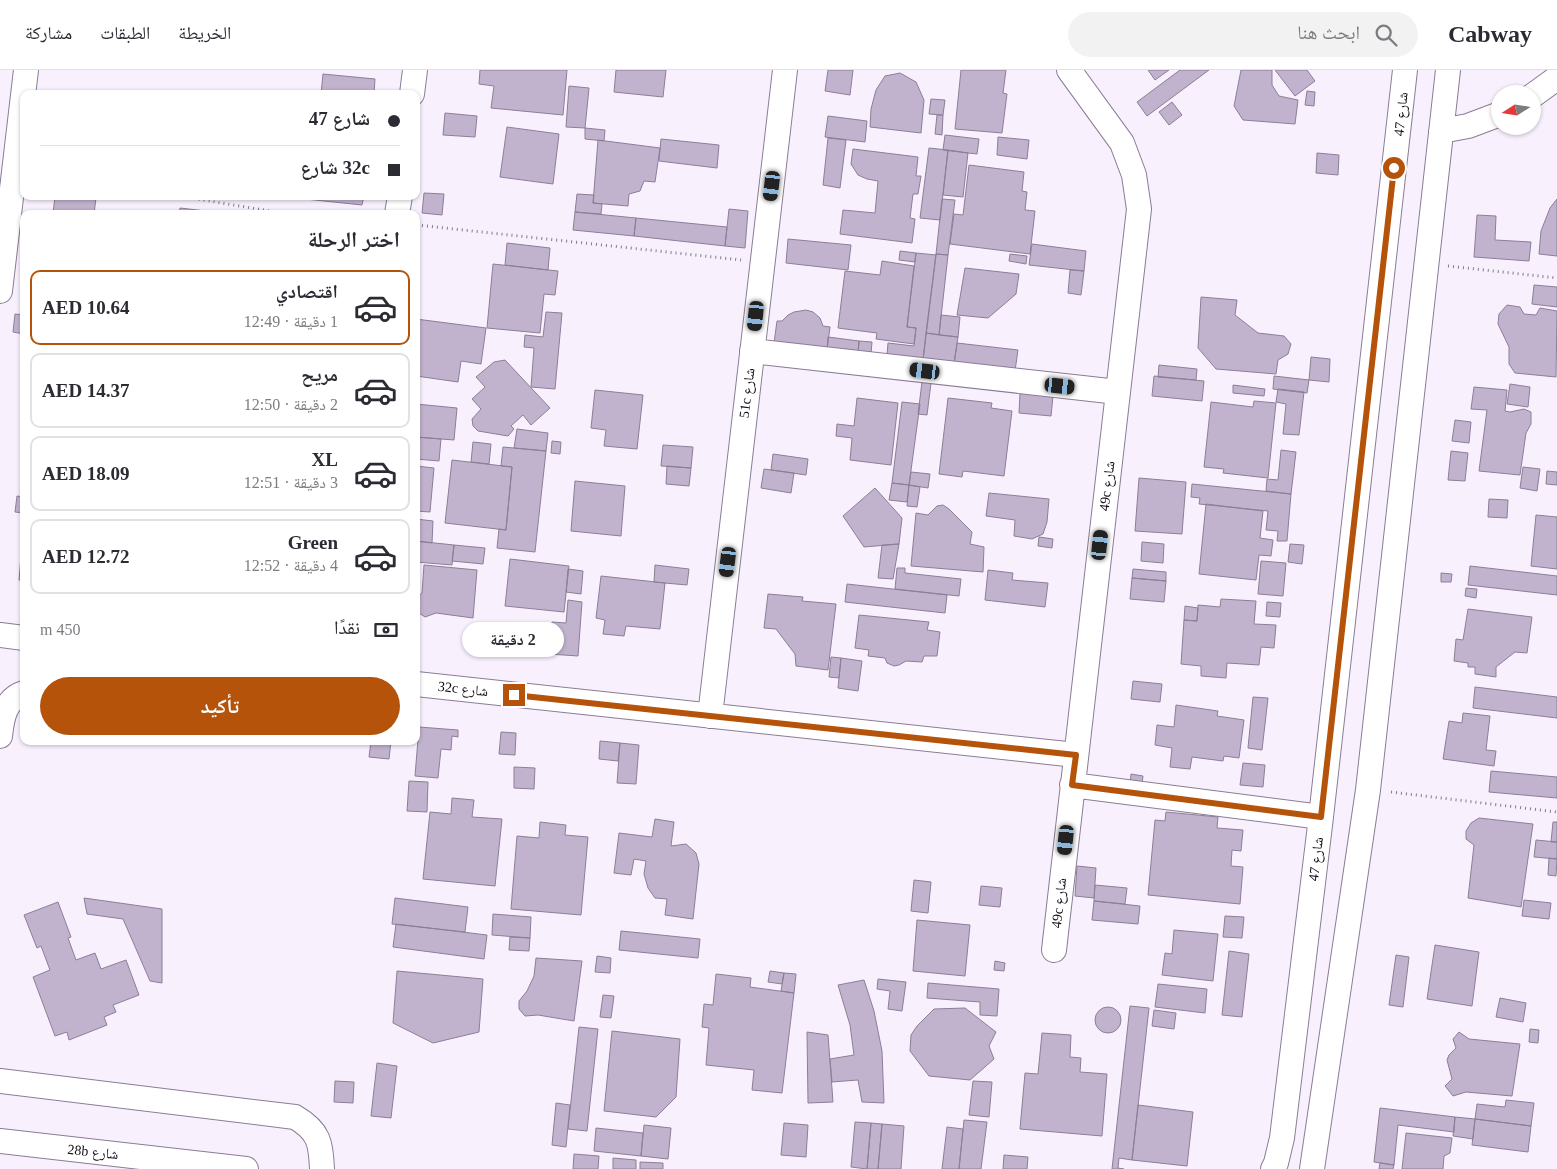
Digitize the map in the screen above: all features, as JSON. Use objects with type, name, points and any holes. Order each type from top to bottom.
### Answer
[{"type":"street","points":[[24,90],[26,70]]},
{"type":"street","points":[[412,90],[415,70]]},
{"type":"street","name":"51c شارع","points":[[710,716],[785,70]]},
{"type":"street","name":"49c شارع","points":[[1054,950],[1138,209],[1134,175],[1122,143],[1069,70]]},
{"type":"street","name":"شارع 47","points":[[1273,1169],[1282,1138],[1321,817],[1406,70]]},
{"type":"street","points":[[1312,1169],[1368,790],[1448,70]]},
{"type":"street","points":[[1541,90],[1557,78]]},
{"type":"street","points":[[1441,131],[1468,126],[1491,117]]},
{"type":"street","points":[[0,291],[20,121]]},
{"type":"street","points":[[752,351],[1118,392]]},
{"type":"street","points":[[0,635],[20,638]]},
{"type":"street","name":"32c شارع","points":[[420,684],[1076,755]]},
{"type":"street","points":[[0,736],[3,715],[10,703],[20,694]]},
{"type":"street","points":[[1072,785],[1321,817]]},
{"type":"street","points":[[0,1081],[295,1118],[307,1124],[316,1134],[321,1146],[322,1169]]},
{"type":"street","name":"28b شارع","points":[[0,1141],[246,1169]]},
{"type":"path","points":[[203,200],[264,210]]},
{"type":"path","points":[[420,224],[762,263]]},
{"type":"path","points":[[1426,264],[1557,278]]},
{"type":"path","points":[[1368,790],[1557,812]]},
{"type":"building","points":[[480,70],[567,70],[563,115],[491,108],[494,86],[479,84]]},
{"type":"building","points":[[616,70],[666,70],[663,97],[614,92]]},
{"type":"building","points":[[828,70],[853,70],[850,95],[825,91]]},
{"type":"building","points":[[961,70],[1006,70],[1003,93],[1007,94],[1002,133],[955,129]]},
{"type":"building","points":[[1148,70],[1169,70],[1155,80]]},
{"type":"building","points":[[1180,70],[1209,70],[1147,116],[1137,102]]},
{"type":"building","points":[[1241,70],[1272,70],[1272,85],[1279,96],[1298,100],[1295,124],[1243,120],[1234,106]]},
{"type":"building","points":[[1275,70],[1307,70],[1315,81],[1295,96]]},
{"type":"building","points":[[900,73],[916,82],[924,100],[921,133],[870,127],[871,109],[876,90],[885,76]]},
{"type":"building","points":[[323,74],[375,79],[374,90],[321,90]]},
{"type":"building","points":[[569,86],[589,88],[585,128],[566,127]]},
{"type":"building","points":[[1307,91],[1315,92],[1314,106],[1305,105]]},
{"type":"building","points":[[931,99],[945,100],[943,115],[929,114]]},
{"type":"building","points":[[1172,102],[1182,115],[1169,125],[1159,112]]},
{"type":"building","points":[[445,113],[477,116],[475,137],[443,135]]},
{"type":"building","points":[[937,115],[943,115],[942,135],[935,134]]},
{"type":"building","points":[[828,116],[867,121],[865,142],[825,137]]},
{"type":"building","points":[[507,127],[559,134],[553,184],[500,177]]},
{"type":"building","points":[[585,128],[605,130],[604,141],[585,139]]},
{"type":"building","points":[[945,135],[979,139],[977,154],[943,150]]},
{"type":"building","points":[[998,137],[1029,140],[1027,159],[997,155]]},
{"type":"building","points":[[828,138],[846,140],[840,188],[823,185]]},
{"type":"building","points":[[661,139],[719,145],[717,168],[659,161]]},
{"type":"building","points":[[598,140],[660,148],[655,182],[644,181],[640,191],[629,194],[628,206],[593,203]]},
{"type":"building","points":[[929,148],[948,150],[940,220],[920,218]]},
{"type":"building","points":[[853,149],[918,157],[916,176],[921,176],[918,194],[913,194],[910,218],[915,219],[912,243],[840,234],[843,210],[875,213],[878,181],[858,175],[851,164]]},
{"type":"building","points":[[948,150],[968,153],[963,197],[943,195]]},
{"type":"building","points":[[1317,153],[1339,155],[1338,175],[1316,173]]},
{"type":"building","points":[[969,165],[1024,172],[1022,191],[1027,192],[1025,210],[1035,211],[1030,254],[950,244],[954,214],[963,215]]},
{"type":"building","points":[[424,193],[444,194],[442,215],[422,213]]},
{"type":"building","points":[[577,194],[594,195],[593,203],[602,204],[601,214],[575,212]]},
{"type":"building","points":[[942,199],[955,200],[948,255],[936,254]]},
{"type":"building","points":[[1557,199],[1557,256],[1539,254],[1541,231],[1550,208]]},
{"type":"building","points":[[55,200],[96,200],[94,210],[53,210]]},
{"type":"building","points":[[315,200],[363,200],[362,205]]},
{"type":"building","points":[[180,208],[197,210],[180,210]]},
{"type":"building","points":[[729,209],[748,211],[745,248],[725,246]]},
{"type":"building","points":[[575,212],[636,218],[634,236],[573,230]]},
{"type":"building","points":[[1477,215],[1496,216],[1495,240],[1531,242],[1529,261],[1474,257]]},
{"type":"building","points":[[636,218],[727,227],[725,246],[634,236]]},
{"type":"building","points":[[788,239],[851,245],[848,270],[786,263]]},
{"type":"building","points":[[507,243],[550,248],[548,270],[505,265]]},
{"type":"building","points":[[1032,244],[1086,251],[1084,271],[1029,265]]},
{"type":"building","points":[[900,251],[916,253],[915,262],[899,260]]},
{"type":"building","points":[[916,253],[936,255],[923,360],[887,355],[888,343],[914,346],[916,328],[907,327]]},
{"type":"building","points":[[936,254],[948,255],[939,335],[926,333]]},
{"type":"building","points":[[1010,254],[1027,256],[1026,264],[1009,261]]},
{"type":"building","points":[[882,261],[914,266],[907,327],[916,328],[914,344],[876,339],[877,333],[838,328],[845,271],[880,275]]},
{"type":"building","points":[[493,264],[558,271],[555,295],[544,294],[540,333],[487,328]]},
{"type":"building","points":[[965,268],[1019,274],[1016,294],[988,318],[957,315]]},
{"type":"building","points":[[1070,270],[1084,271],[1081,295],[1068,293]]},
{"type":"building","points":[[1534,285],[1557,287],[1557,307],[1532,304]]},
{"type":"building","points":[[1201,297],[1237,300],[1235,315],[1258,333],[1284,336],[1291,344],[1288,354],[1278,360],[1276,374],[1216,369],[1198,348]]},
{"type":"building","points":[[1507,305],[1520,307],[1524,314],[1536,315],[1540,308],[1557,311],[1556,377],[1515,373],[1509,364],[1509,347],[1498,324],[1499,314]]},
{"type":"building","points":[[806,310],[813,312],[820,318],[823,326],[830,327],[827,350],[774,343],[777,321],[782,321],[794,312]]},
{"type":"building","points":[[546,312],[562,313],[555,389],[531,387],[534,348],[524,347],[525,335],[543,337]]},
{"type":"building","points":[[15,314],[20,315],[20,333],[13,332]]},
{"type":"building","points":[[941,315],[960,317],[958,337],[939,335]]},
{"type":"building","points":[[420,320],[486,328],[481,364],[461,361],[458,382],[420,377]]},
{"type":"building","points":[[926,333],[958,337],[954,364],[923,360]]},
{"type":"building","points":[[828,337],[859,341],[858,353],[827,350]]},
{"type":"building","points":[[859,341],[872,342],[871,354],[858,353]]},
{"type":"building","points":[[957,343],[1018,350],[1015,371],[954,364]]},
{"type":"building","points":[[1311,357],[1330,359],[1329,382],[1309,380]]},
{"type":"building","points":[[505,360],[550,408],[531,425],[523,415],[511,426],[514,429],[508,436],[478,431],[473,426],[472,419],[481,409],[472,399],[485,387],[476,377],[494,362]]},
{"type":"building","points":[[1159,365],[1197,369],[1196,380],[1158,377]]},
{"type":"building","points":[[1154,376],[1204,381],[1202,401],[1152,396]]},
{"type":"building","points":[[1274,376],[1309,380],[1307,393],[1273,389]]},
{"type":"building","points":[[922,382],[931,383],[927,415],[918,414]]},
{"type":"building","points":[[1510,384],[1530,387],[1528,407],[1507,404]]},
{"type":"building","points":[[1233,385],[1265,389],[1264,396],[1233,393]]},
{"type":"building","points":[[1474,387],[1507,390],[1505,411],[1510,412],[1524,409],[1531,412],[1531,424],[1526,433],[1520,475],[1479,471],[1487,410],[1471,409]]},
{"type":"building","points":[[1278,389],[1304,392],[1299,435],[1283,434],[1286,404],[1276,402]]},
{"type":"building","points":[[595,390],[643,395],[637,449],[604,446],[606,430],[591,428]]},
{"type":"building","points":[[1020,393],[1053,396],[1051,416],[1019,413]]},
{"type":"building","points":[[857,398],[898,403],[891,465],[850,460],[852,438],[836,436],[837,424],[854,426]]},
{"type":"building","points":[[948,398],[992,403],[991,408],[1012,411],[1004,476],[963,471],[962,477],[939,474]]},
{"type":"building","points":[[1254,401],[1276,403],[1268,478],[1223,473],[1224,469],[1204,467],[1211,402],[1253,407]]},
{"type":"building","points":[[902,402],[920,404],[909,485],[892,483]]},
{"type":"building","points":[[420,404],[457,408],[454,440],[420,437]]},
{"type":"building","points":[[1455,420],[1471,422],[1469,443],[1452,441]]},
{"type":"building","points":[[517,429],[548,433],[546,451],[514,448]]},
{"type":"building","points":[[420,437],[441,439],[439,461],[420,459]]},
{"type":"building","points":[[552,441],[561,442],[560,454],[551,453]]},
{"type":"building","points":[[473,442],[491,444],[489,464],[471,462]]},
{"type":"building","points":[[663,445],[693,447],[691,468],[661,466]]},
{"type":"building","points":[[503,447],[546,451],[535,552],[497,548],[499,529],[506,530],[512,467],[501,466]]},
{"type":"building","points":[[1281,450],[1296,452],[1291,494],[1266,491],[1267,479],[1278,480]]},
{"type":"building","points":[[1451,451],[1468,453],[1465,481],[1448,480]]},
{"type":"building","points":[[773,454],[808,459],[806,475],[771,470]]},
{"type":"building","points":[[452,460],[512,467],[506,530],[445,523]]},
{"type":"building","points":[[420,466],[434,468],[430,512],[420,511]]},
{"type":"building","points":[[667,466],[691,468],[689,486],[666,484]]},
{"type":"building","points":[[1523,467],[1540,469],[1537,491],[1520,488]]},
{"type":"building","points":[[764,469],[794,473],[791,493],[761,488]]},
{"type":"building","points":[[1547,471],[1557,472],[1557,485],[1546,484]]},
{"type":"building","points":[[911,472],[930,474],[928,488],[909,485]]},
{"type":"building","points":[[1139,478],[1186,482],[1182,534],[1135,531]]},
{"type":"building","points":[[575,481],[625,486],[621,536],[571,531]]},
{"type":"building","points":[[892,483],[909,485],[907,502],[889,500]]},
{"type":"building","points":[[1192,484],[1291,494],[1287,541],[1277,541],[1278,531],[1266,530],[1268,511],[1199,504],[1200,498],[1191,497]]},
{"type":"building","points":[[909,485],[920,487],[917,507],[907,506]]},
{"type":"building","points":[[875,488],[902,518],[899,544],[864,547],[843,516]]},
{"type":"building","points":[[989,493],[1049,499],[1047,522],[1043,534],[1032,539],[1014,536],[1015,520],[986,516]]},
{"type":"building","points":[[17,496],[20,496],[20,513],[15,512]]},
{"type":"building","points":[[1489,499],[1508,500],[1507,518],[1488,517]]},
{"type":"building","points":[[1206,504],[1263,511],[1260,538],[1273,540],[1271,556],[1259,555],[1256,580],[1199,574]]},
{"type":"building","points":[[943,505],[972,532],[970,544],[984,547],[983,572],[911,566],[916,513],[928,515],[937,506]]},
{"type":"building","points":[[1536,515],[1557,517],[1557,569],[1531,566]]},
{"type":"building","points":[[420,519],[433,521],[432,543],[420,542]]},
{"type":"building","points":[[1039,537],[1053,539],[1052,548],[1038,546]]},
{"type":"building","points":[[420,541],[454,545],[452,565],[420,562]]},
{"type":"building","points":[[1142,542],[1164,544],[1163,563],[1141,561]]},
{"type":"building","points":[[899,544],[893,579],[878,578],[882,545]]},
{"type":"building","points":[[1290,544],[1304,545],[1302,564],[1288,562]]},
{"type":"building","points":[[454,545],[485,548],[483,564],[452,561]]},
{"type":"building","points":[[510,559],[569,566],[564,612],[505,606]]},
{"type":"building","points":[[1261,561],[1286,563],[1283,596],[1258,594]]},
{"type":"building","points":[[424,565],[477,570],[473,618],[436,613],[425,617],[420,614],[420,595],[422,593]]},
{"type":"building","points":[[655,565],[689,569],[687,585],[654,582]]},
{"type":"building","points":[[1470,566],[1557,576],[1557,595],[1468,585]]},
{"type":"building","points":[[897,568],[905,568],[905,573],[961,579],[959,596],[895,589]]},
{"type":"building","points":[[568,569],[583,571],[581,594],[566,592]]},
{"type":"building","points":[[1133,569],[1166,572],[1166,581],[1132,578]]},
{"type":"building","points":[[988,570],[1013,573],[1012,580],[1048,583],[1045,607],[985,600]]},
{"type":"building","points":[[1441,573],[1452,574],[1451,582],[1441,582]]},
{"type":"building","points":[[601,576],[665,583],[660,629],[626,626],[624,636],[603,634],[605,620],[596,618]]},
{"type":"building","points":[[1132,578],[1166,581],[1164,602],[1130,599]]},
{"type":"building","points":[[847,584],[947,595],[945,613],[845,602]]},
{"type":"building","points":[[1466,588],[1477,589],[1476,598],[1465,596]]},
{"type":"building","points":[[768,594],[803,597],[802,601],[836,604],[828,670],[796,666],[795,654],[776,629],[764,628]]},
{"type":"building","points":[[1221,599],[1256,601],[1254,624],[1276,625],[1274,648],[1261,647],[1259,665],[1227,663],[1226,678],[1201,676],[1201,666],[1181,664],[1184,620],[1197,621],[1198,605],[1220,607]]},
{"type":"building","points":[[568,600],[582,602],[578,656],[549,654],[552,622],[566,623]]},
{"type":"building","points":[[1267,602],[1281,603],[1280,617],[1266,616]]},
{"type":"building","points":[[1185,606],[1198,608],[1197,621],[1184,620]]},
{"type":"building","points":[[1468,609],[1532,617],[1527,653],[1515,652],[1496,667],[1496,677],[1475,674],[1475,667],[1468,667],[1468,663],[1454,661],[1456,639],[1463,640]]},
{"type":"building","points":[[859,615],[929,622],[927,630],[940,632],[937,656],[924,656],[922,662],[906,661],[894,666],[887,663],[885,658],[868,656],[869,650],[855,648]]},
{"type":"building","points":[[831,657],[841,658],[839,678],[829,677]]},
{"type":"building","points":[[841,658],[862,661],[858,691],[838,688]]},
{"type":"building","points":[[1133,681],[1162,684],[1160,702],[1131,699]]},
{"type":"building","points":[[1475,687],[1557,697],[1557,718],[1473,708]]},
{"type":"building","points":[[1253,697],[1268,698],[1262,750],[1248,748]]},
{"type":"building","points":[[1176,705],[1218,711],[1217,716],[1244,720],[1239,758],[1224,756],[1223,761],[1192,757],[1190,769],[1170,767],[1172,748],[1155,745],[1157,725],[1174,727]]},
{"type":"building","points":[[1463,713],[1490,716],[1486,750],[1496,751],[1494,766],[1443,759],[1449,721],[1462,723]]},
{"type":"building","points":[[420,727],[458,730],[458,737],[452,736],[451,750],[441,749],[438,778],[415,776],[418,745],[420,745]]},
{"type":"building","points":[[501,732],[516,733],[515,755],[499,754]]},
{"type":"building","points":[[600,741],[620,743],[618,761],[599,759]]},
{"type":"building","points":[[620,743],[639,745],[636,784],[617,783]]},
{"type":"building","points":[[370,745],[391,745],[389,759],[369,757]]},
{"type":"building","points":[[1243,763],[1265,765],[1263,787],[1240,785]]},
{"type":"building","points":[[514,767],[535,768],[534,789],[514,788]]},
{"type":"building","points":[[1491,771],[1557,777],[1557,798],[1489,792]]},
{"type":"building","points":[[1131,774],[1143,776],[1142,784],[1130,783]]},
{"type":"building","points":[[409,781],[428,782],[427,812],[407,811]]},
{"type":"building","points":[[452,798],[474,800],[472,817],[502,819],[495,886],[423,879],[430,812],[451,814]]},
{"type":"building","points":[[1166,812],[1218,817],[1217,828],[1243,830],[1241,851],[1232,850],[1231,866],[1243,867],[1240,904],[1148,895],[1155,820],[1165,821]]},
{"type":"building","points":[[1479,818],[1533,824],[1521,907],[1468,898],[1474,845],[1466,839],[1466,831],[1471,823]]},
{"type":"building","points":[[655,819],[674,822],[671,846],[686,844],[696,853],[699,864],[693,919],[665,915],[667,899],[655,898],[648,888],[644,874],[646,861],[634,859],[631,875],[614,873],[619,833],[652,837]]},
{"type":"building","points":[[540,822],[566,825],[565,835],[588,837],[581,915],[511,909],[517,836],[539,838]]},
{"type":"building","points":[[1553,822],[1557,822],[1557,842],[1551,842]]},
{"type":"building","points":[[1536,840],[1557,842],[1557,859],[1534,857]]},
{"type":"building","points":[[1549,858],[1557,859],[1556,876],[1548,875]]},
{"type":"building","points":[[1077,866],[1096,868],[1094,898],[1075,896]]},
{"type":"building","points":[[914,880],[931,882],[928,913],[911,911]]},
{"type":"building","points":[[1095,885],[1127,888],[1125,904],[1094,901]]},
{"type":"building","points":[[981,886],[1002,888],[1000,907],[979,905]]},
{"type":"building","points":[[84,898],[162,909],[162,983],[150,981],[123,919],[87,914]]},
{"type":"building","points":[[395,898],[468,907],[465,932],[392,924]]},
{"type":"building","points":[[1524,900],[1551,903],[1549,919],[1522,916]]},
{"type":"building","points":[[1094,901],[1140,906],[1138,924],[1092,920]]},
{"type":"building","points":[[58,902],[71,937],[68,938],[76,960],[95,953],[101,969],[126,960],[139,995],[113,1005],[116,1012],[104,1017],[107,1025],[69,1040],[67,1032],[55,1036],[33,977],[50,970],[41,946],[37,948],[24,915]]},
{"type":"building","points":[[493,914],[531,917],[530,938],[492,935]]},
{"type":"building","points":[[1225,916],[1244,917],[1242,938],[1223,937]]},
{"type":"building","points":[[917,920],[970,925],[965,976],[913,971]]},
{"type":"building","points":[[396,924],[487,935],[484,959],[393,947]]},
{"type":"building","points":[[1174,930],[1218,934],[1213,981],[1162,975],[1165,953],[1172,954]]},
{"type":"building","points":[[621,931],[700,939],[698,958],[619,950]]},
{"type":"building","points":[[510,937],[530,938],[529,951],[509,950]]},
{"type":"building","points":[[1435,945],[1479,952],[1472,1006],[1427,999]]},
{"type":"building","points":[[1229,951],[1249,954],[1242,1017],[1222,1015]]},
{"type":"building","points":[[1396,955],[1409,957],[1403,1007],[1389,1005]]},
{"type":"building","points":[[597,956],[611,958],[610,973],[595,972]]},
{"type":"building","points":[[536,958],[582,961],[574,1021],[538,1015],[525,1016],[519,1009],[519,1001],[527,991],[534,976]]},
{"type":"building","points":[[995,961],[1005,963],[1004,971],[994,970]]},
{"type":"building","points":[[397,971],[483,979],[479,1032],[433,1043],[393,1023]]},
{"type":"building","points":[[770,971],[784,973],[782,984],[768,982]]},
{"type":"building","points":[[784,973],[796,974],[794,993],[781,991]]},
{"type":"building","points":[[716,974],[751,978],[750,987],[794,993],[782,1093],[752,1090],[754,1070],[706,1065],[709,1028],[702,1027],[704,1004],[713,1005]]},
{"type":"building","points":[[878,979],[906,982],[902,1011],[888,1009],[890,991],[877,989]]},
{"type":"building","points":[[864,980],[874,1011],[882,1051],[884,1103],[862,1102],[858,1080],[832,1082],[830,1059],[854,1055],[850,1025],[838,985]]},
{"type":"building","points":[[928,983],[999,989],[997,1016],[980,1015],[980,1002],[927,998]]},
{"type":"building","points":[[1158,984],[1207,989],[1205,1013],[1155,1007]]},
{"type":"building","points":[[603,995],[614,996],[611,1018],[600,1017]]},
{"type":"building","points":[[1500,998],[1526,1003],[1523,1022],[1496,1017]]},
{"type":"building","points":[[1130,1006],[1149,1008],[1132,1160],[1119,1158],[1118,1168],[1124,1169],[1112,1169]]},
{"type":"building","points":[[1108,1007],[1117,1011],[1121,1020],[1117,1029],[1108,1033],[1099,1029],[1095,1020],[1099,1011]]},
{"type":"building","points":[[965,1008],[996,1032],[989,1046],[994,1059],[970,1080],[929,1076],[910,1051],[911,1035],[934,1009]]},
{"type":"building","points":[[1154,1010],[1176,1013],[1174,1029],[1152,1026]]},
{"type":"building","points":[[579,1027],[598,1029],[587,1131],[568,1129]]},
{"type":"building","points":[[1530,1029],[1539,1030],[1538,1043],[1529,1042]]},
{"type":"building","points":[[612,1031],[680,1039],[676,1097],[656,1117],[604,1111]]},
{"type":"building","points":[[807,1032],[828,1035],[833,1102],[808,1103]]},
{"type":"building","points":[[1459,1032],[1469,1039],[1520,1044],[1512,1096],[1466,1092],[1453,1096],[1445,1086],[1452,1079],[1447,1060],[1456,1048],[1453,1039]]},
{"type":"building","points":[[1042,1033],[1071,1035],[1070,1057],[1081,1058],[1080,1072],[1107,1074],[1102,1136],[1020,1129],[1025,1073],[1038,1074]]},
{"type":"building","points":[[377,1063],[397,1066],[391,1118],[371,1116]]},
{"type":"building","points":[[335,1081],[354,1082],[353,1103],[334,1102]]},
{"type":"building","points":[[973,1081],[992,1082],[989,1117],[969,1115]]},
{"type":"building","points":[[1506,1100],[1534,1103],[1531,1126],[1475,1119],[1477,1104],[1505,1107]]},
{"type":"building","points":[[556,1103],[570,1105],[566,1147],[552,1145]]},
{"type":"building","points":[[1138,1105],[1193,1112],[1187,1166],[1132,1160]]},
{"type":"building","points":[[1380,1108],[1455,1117],[1454,1132],[1398,1125],[1394,1165],[1374,1162]]},
{"type":"building","points":[[1455,1117],[1475,1119],[1473,1139],[1453,1136]]},
{"type":"building","points":[[1475,1119],[1531,1126],[1528,1152],[1472,1145]]},
{"type":"building","points":[[964,1120],[987,1122],[981,1169],[959,1169]]},
{"type":"building","points":[[855,1122],[871,1123],[867,1169],[851,1167]]},
{"type":"building","points":[[784,1123],[808,1125],[806,1157],[781,1155]]},
{"type":"building","points":[[871,1123],[882,1124],[878,1169],[867,1169]]},
{"type":"building","points":[[882,1124],[904,1126],[901,1169],[878,1169]]},
{"type":"building","points":[[644,1125],[671,1128],[668,1159],[641,1156]]},
{"type":"building","points":[[947,1127],[963,1129],[959,1169],[942,1169]]},
{"type":"building","points":[[596,1128],[643,1133],[641,1156],[594,1151]]},
{"type":"building","points":[[1406,1133],[1452,1138],[1450,1153],[1444,1156],[1443,1169],[1402,1169]]},
{"type":"building","points":[[574,1154],[599,1156],[598,1169],[573,1169]]},
{"type":"building","points":[[1004,1155],[1028,1157],[1027,1169],[1003,1169]]},
{"type":"building","points":[[613,1158],[636,1160],[636,1169],[613,1169]]},
{"type":"building","points":[[640,1162],[663,1163],[663,1169],[640,1169]]},
{"type":"building","points":[[1380,1163],[1394,1165],[1393,1169],[1379,1169]]},
{"type":"route","points":[[514,695],[1076,755],[1072,785],[1321,817],[1394,168]]}]
